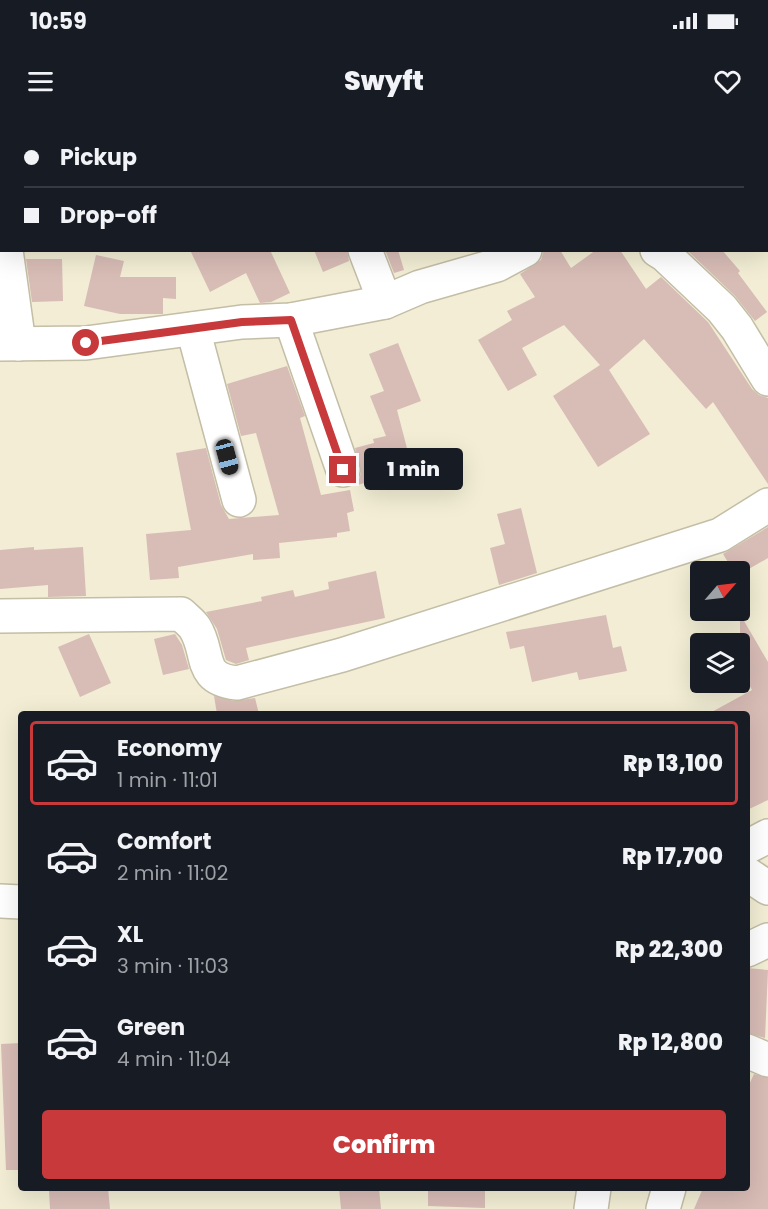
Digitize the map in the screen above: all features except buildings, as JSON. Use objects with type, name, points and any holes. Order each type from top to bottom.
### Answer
[{"type":"street","points":[[6,252],[9,344],[86,343],[242,322],[291,320],[385,302],[420,287],[497,265],[521,252]]},
{"type":"street","points":[[366,252],[385,302]]},
{"type":"street","points":[[659,252],[722,309],[737,328],[768,379]]},
{"type":"street","points":[[291,320],[343,470]]},
{"type":"street","points":[[194,329],[239,500]]},
{"type":"street","points":[[0,616],[181,614],[195,627],[209,672],[221,682],[237,683],[387,641],[720,535],[768,505]]},
{"type":"street","points":[[750,845],[768,836]]},
{"type":"street","points":[[750,875],[768,888]]},
{"type":"street","points":[[0,901],[18,902]]},
{"type":"street","points":[[750,949],[768,940]]},
{"type":"street","points":[[750,1052],[768,1060]]},
{"type":"street","points":[[591,1209],[594,1191]]},
{"type":"street","points":[[663,1209],[668,1191]]},
{"type":"route","points":[[86,343],[242,322],[291,320],[343,470]]}]
